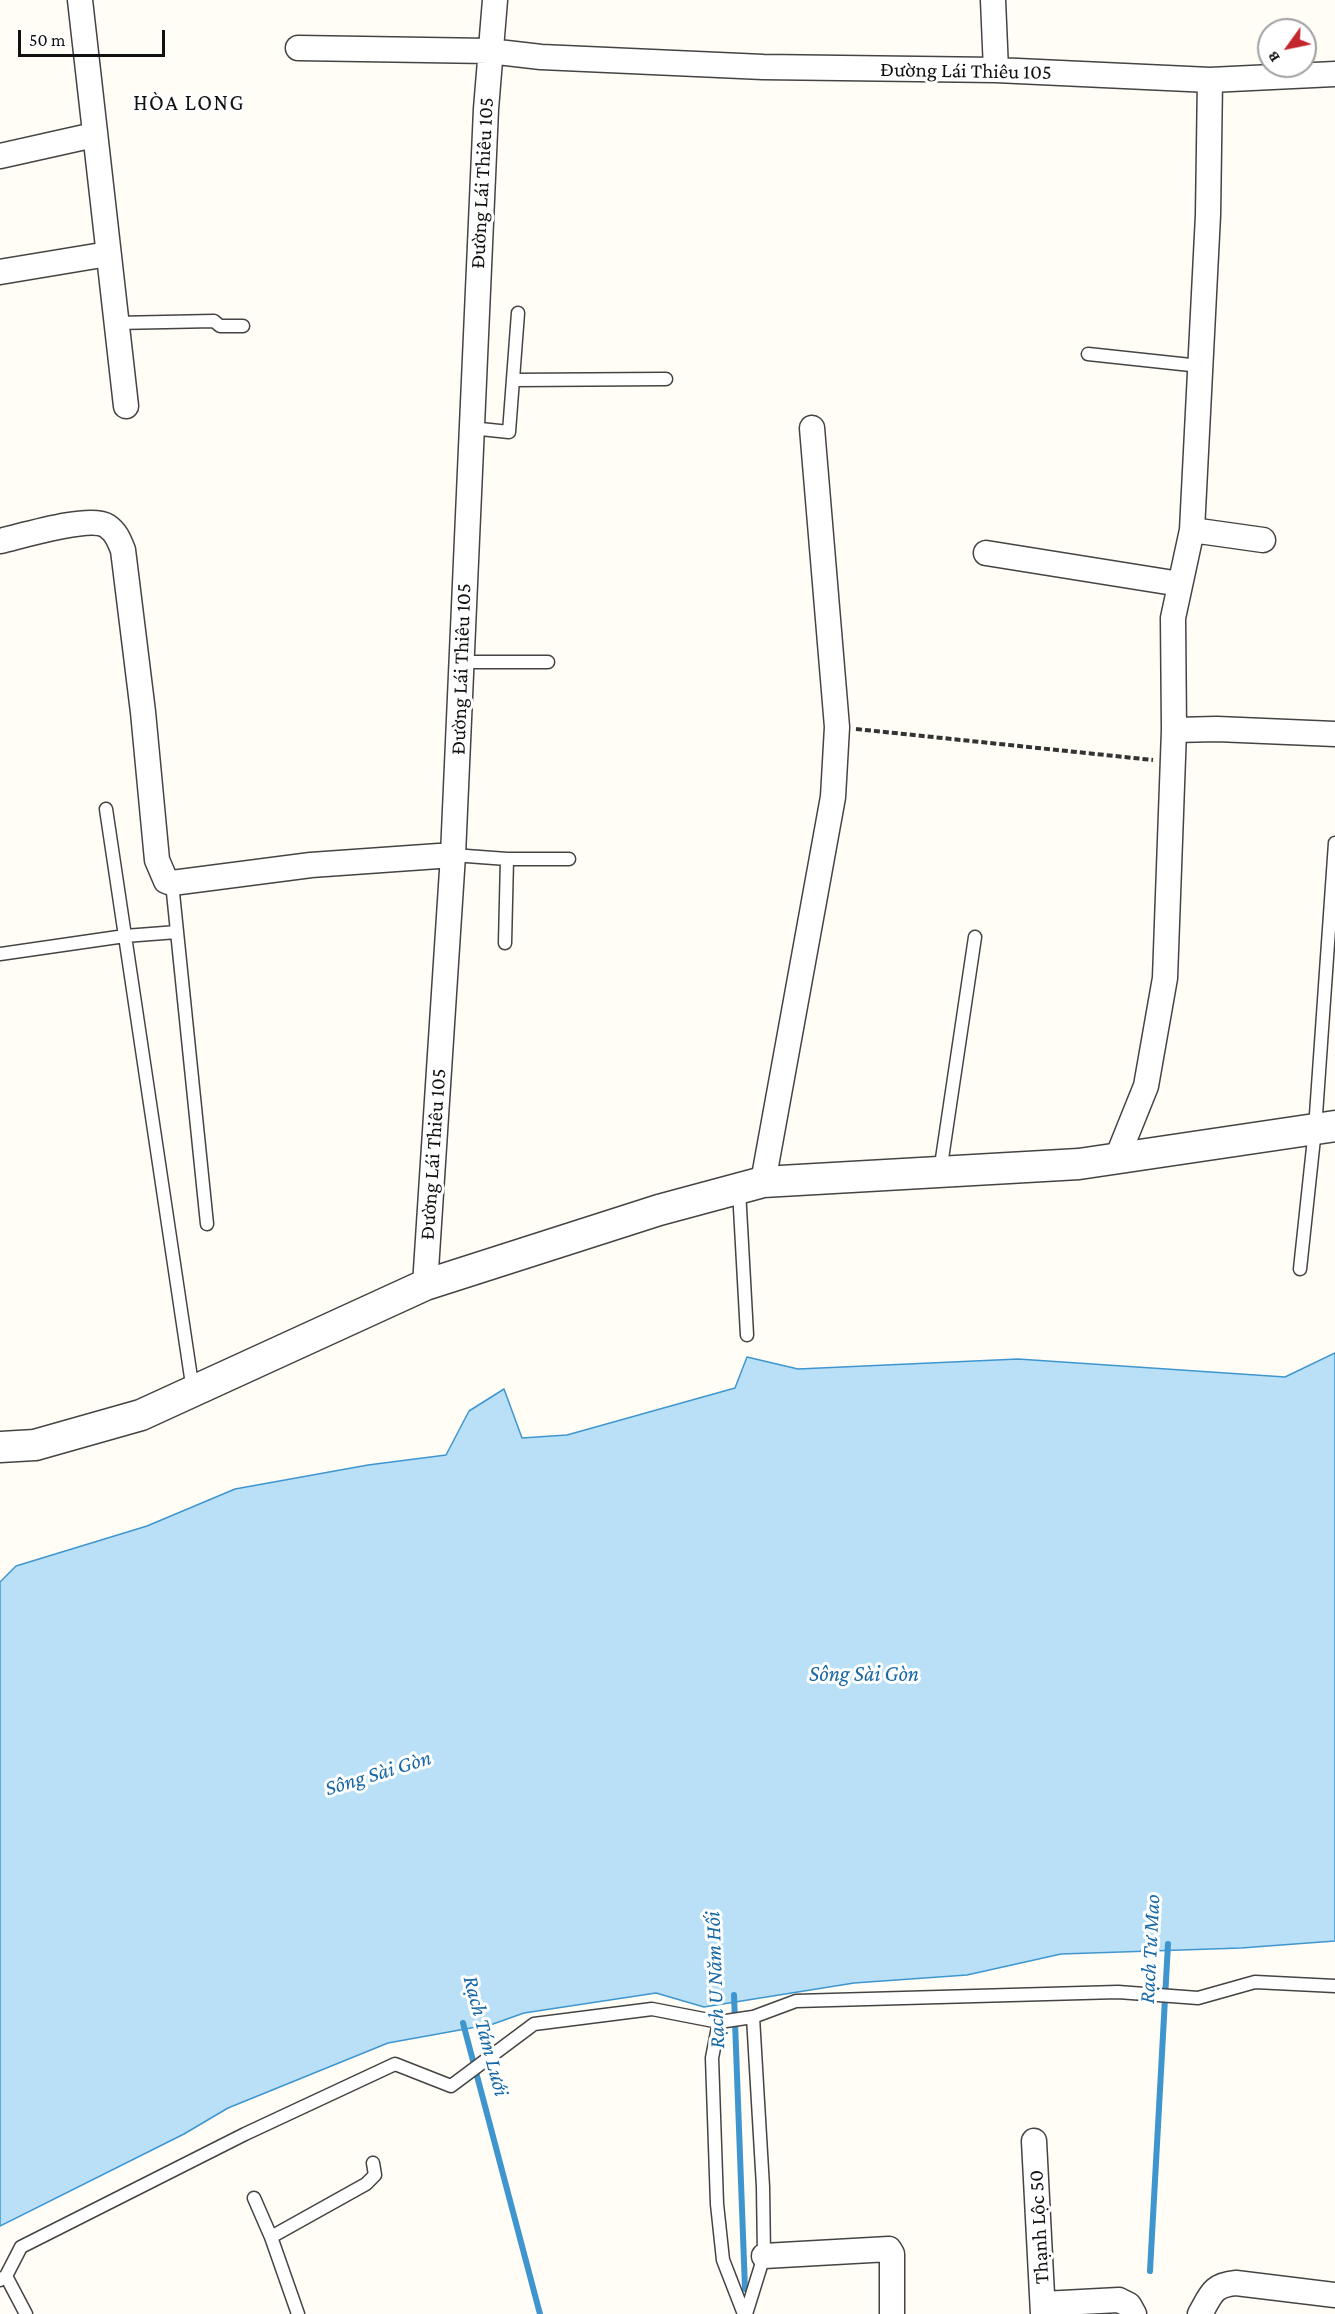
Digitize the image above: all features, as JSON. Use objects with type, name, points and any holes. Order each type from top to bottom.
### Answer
[{"type":"street","points":[[80,0],[126,406]]},
{"type":"street","name":"Đường Lái Thiêu 105","points":[[425,1286],[453,855],[470,662],[471,428],[489,51],[495,0]]},
{"type":"street","points":[[993,0],[996,70]]},
{"type":"street","points":[[298,48],[489,51]]},
{"type":"street","name":"Đường Lái Thiêu 105","points":[[489,51],[541,57],[763,67],[996,70],[1210,80],[1335,74]]},
{"type":"street","points":[[1117,1158],[1146,1086],[1165,978],[1174,730],[1173,618],[1192,530],[1208,215],[1210,80]]},
{"type":"street","points":[[0,156],[94,135]]},
{"type":"street","points":[[0,272],[108,254]]},
{"type":"street","points":[[751,1185],[833,797],[837,727],[812,428]]},
{"type":"street","points":[[0,541],[85,522],[106,525],[117,536],[123,550],[143,712],[157,860],[162,876],[172,884],[311,864],[453,855]]},
{"type":"street","points":[[1192,530],[1263,540]]},
{"type":"street","points":[[986,553],[1180,584]]},
{"type":"street","points":[[1174,730],[1217,729],[1335,734]]},
{"type":"street","points":[[0,1447],[35,1445],[141,1415],[425,1286],[659,1210],[751,1185],[1079,1164],[1325,1127]]},
{"type":"street","name":"Thạnh Lộc 50","points":[[1034,2141],[1043,2309]]},
{"type":"street","points":[[764,2256],[889,2249],[892,2314]]},
{"type":"street","points":[[1200,2314],[1212,2292],[1221,2284],[1236,2283],[1335,2295]]},
{"type":"street","points":[[1043,2309],[1119,2300],[1129,2305],[1134,2314]]},
{"type":"lane","points":[[471,428],[509,432],[518,313]]},
{"type":"lane","points":[[116,323],[214,321],[220,326],[243,326]]},
{"type":"lane","points":[[1088,354],[1200,366]]},
{"type":"lane","points":[[513,380],[666,379]]},
{"type":"lane","points":[[470,662],[548,662]]},
{"type":"lane","points":[[106,809],[131,936],[194,1392]]},
{"type":"lane","points":[[1300,1269],[1325,1127],[1335,843]]},
{"type":"lane","points":[[453,855],[507,859],[569,859]]},
{"type":"lane","points":[[505,943],[507,859]]},
{"type":"lane","points":[[172,884],[207,1224]]},
{"type":"lane","points":[[0,954],[177,932]]},
{"type":"lane","points":[[940,1172],[975,937]]},
{"type":"lane","points":[[747,1335],[751,1185]]},
{"type":"lane","points":[[26,2314],[3,2278],[21,2247],[245,2134],[395,2064],[451,2086],[534,2024],[652,2009],[720,2022],[750,2018],[796,2001],[1118,1992],[1198,1998],[1255,1982],[1335,1986]]},
{"type":"lane","points":[[745,2314],[764,2256],[763,2187],[750,2018]]},
{"type":"lane","points":[[720,2022],[712,2058],[717,2204],[723,2260],[745,2314]]},
{"type":"lane","points":[[271,2237],[366,2184],[375,2175],[373,2163]]},
{"type":"lane","points":[[254,2198],[271,2237],[298,2314]]},
{"type":"path","points":[[837,727],[1173,762]]},
{"type":"water","name":"Sông Sài Gòn","points":[[1335,1353],[1335,1941],[1241,1948],[1061,1954],[967,1975],[854,1983],[704,2007],[656,1993],[524,2013],[493,2024],[388,2043],[228,2108],[184,2134],[0,2226],[0,1582],[16,1566],[147,1526],[235,1489],[368,1465],[446,1455],[469,1411],[504,1389],[522,1438],[567,1435],[735,1388],[747,1357],[798,1369],[1018,1359],[1285,1377]]},
{"type":"waterway","name":"Rạch Tư Mao","points":[[1150,2271],[1168,1944]]},
{"type":"waterway","name":"Rạch U Năm Hối","points":[[734,1995],[745,2289]]},
{"type":"waterway","name":"Rạch Tám Lưới","points":[[463,2023],[540,2314]]},
{"type":"district","name":"HÒA LONG","points":[[189,103]]}]
